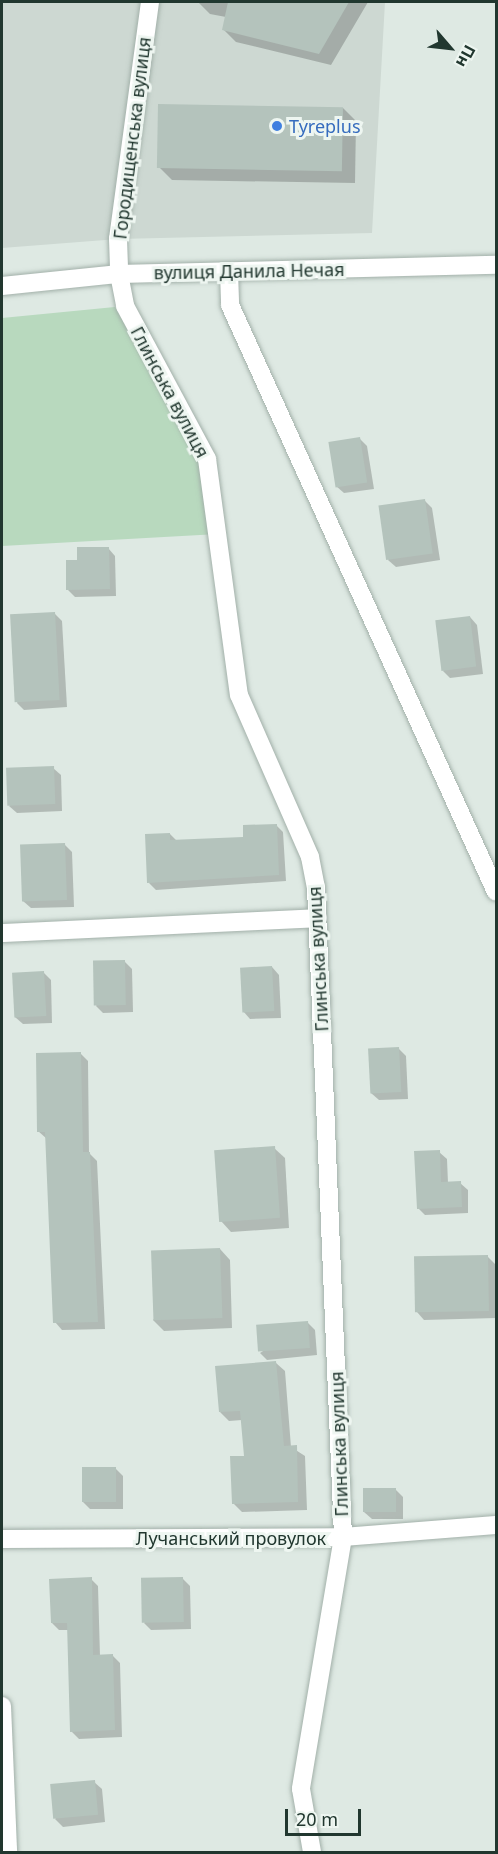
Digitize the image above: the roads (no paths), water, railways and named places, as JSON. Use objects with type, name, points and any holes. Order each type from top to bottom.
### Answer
[{"type":"street","name":"Городищенська вулиця","points":[[119,274],[118,239],[150,2]]},
{"type":"street","name":"вулиця Данила Нечая","points":[[2,285],[119,274],[496,265]]},
{"type":"street","points":[[229,272],[230,305],[496,892]]},
{"type":"street","name":"Глинська вулиця","points":[[119,274],[125,306],[207,459],[239,695],[310,857],[318,918],[343,1537],[301,1789],[312,1852]]},
{"type":"street","points":[[2,933],[318,918]]},
{"type":"street","name":"Лучанський провулок","points":[[2,1539],[343,1537],[496,1525]]},
{"type":"street","points":[[2,1706],[8,1852]]},
{"type":"place","name":"Tyreplus","points":[[277,126]]}]
